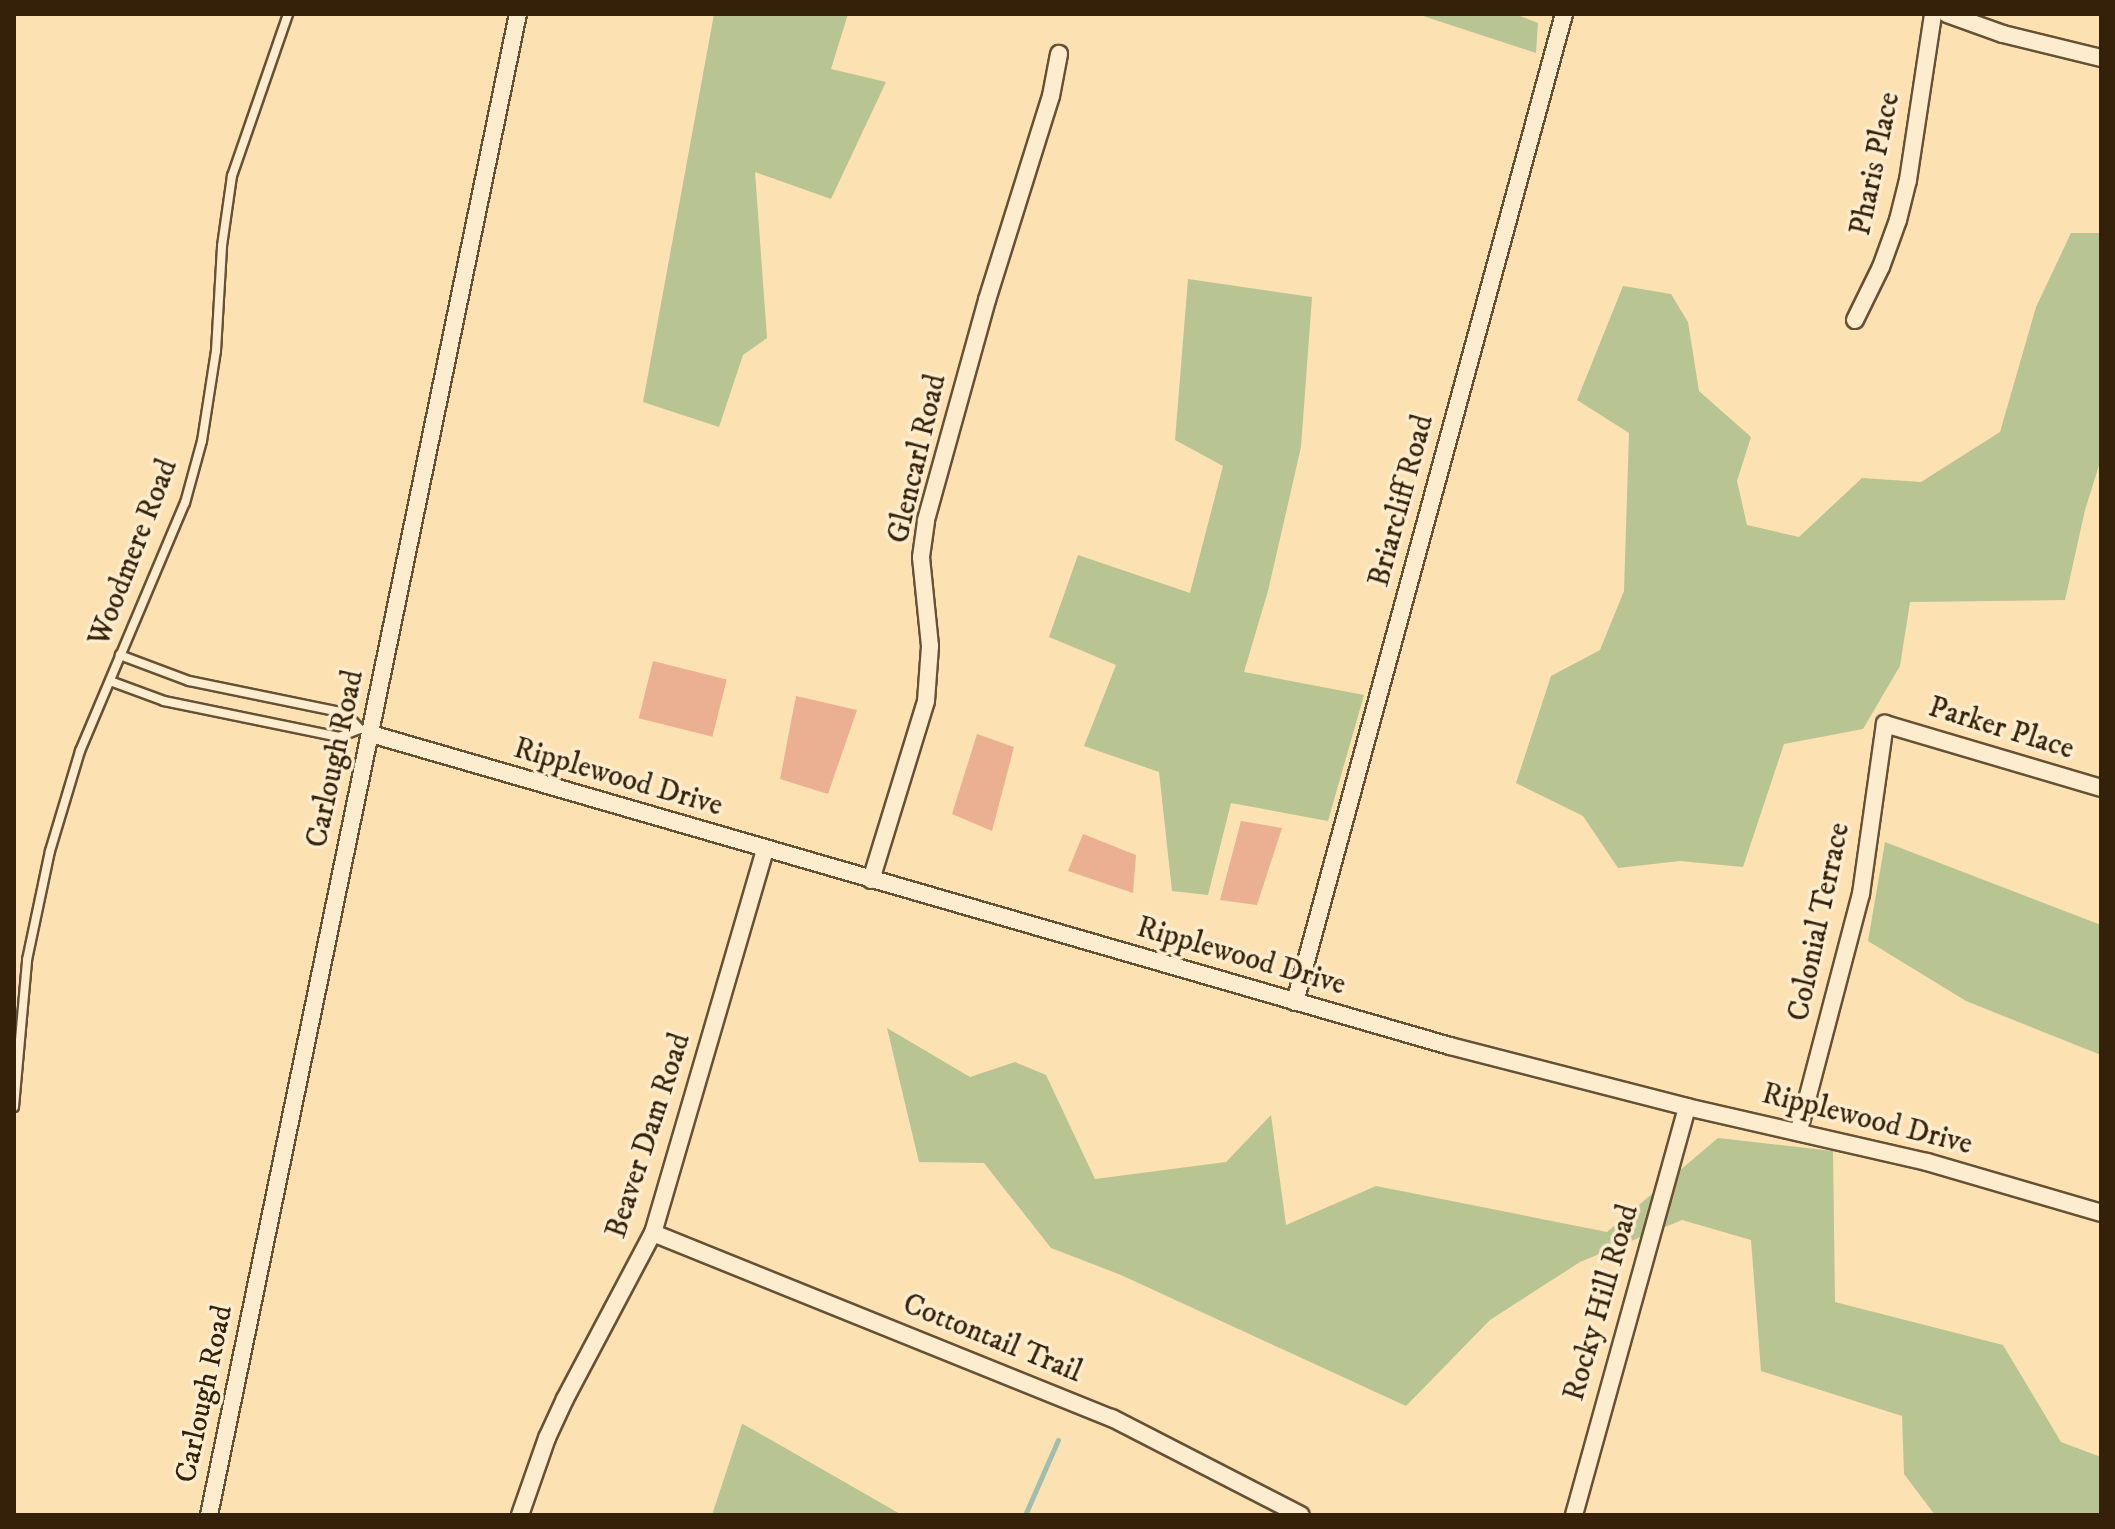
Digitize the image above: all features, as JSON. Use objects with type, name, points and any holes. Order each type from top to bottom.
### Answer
[{"type":"street","name":"Carlough Road","points":[[209,1515],[365,732],[518,14]]},
{"type":"street","name":"Briarcliff Road","points":[[1295,1002],[1564,14]]},
{"type":"street","name":"Pharis Place","points":[[1855,320],[1881,267],[1898,220],[1908,180],[1933,14]]},
{"type":"street","points":[[1947,14],[2003,34],[2101,58]]},
{"type":"street","name":"Glencarl Road","points":[[871,880],[926,701],[930,646],[921,557],[926,520],[987,300],[1051,96],[1059,54]]},
{"type":"street","name":"Parker Place","points":[[1885,724],[2101,788]]},
{"type":"street","name":"Colonial Terrace","points":[[1799,1130],[1861,894],[1885,724]]},
{"type":"street","name":"Ripplewood Drive","points":[[365,732],[1465,1050],[1687,1107],[1799,1130],[1927,1162],[2101,1213]]},
{"type":"street","name":"Beaver Dam Road","points":[[520,1515],[547,1438],[565,1399],[653,1233],[765,850]]},
{"type":"street","name":"Rocky Hill Road","points":[[1574,1515],[1687,1107]]},
{"type":"street","name":"Cottontail Trail","points":[[653,1233],[1099,1413],[1301,1515]]},
{"type":"lane","name":"Woodmere Road","points":[[14,1107],[27,960],[50,851],[80,751],[185,503],[202,441],[216,351],[222,246],[232,176],[288,14]]},
{"type":"lane","points":[[120,655],[189,681],[345,713],[365,732]]},
{"type":"lane","points":[[110,681],[164,701],[339,737],[365,732]]},
{"type":"green space","points":[[714,14],[848,14],[831,69],[886,82],[831,199],[755,172],[767,338],[743,355],[719,427],[643,402]]},
{"type":"green space","points":[[1417,14],[1515,14],[1538,23],[1536,53]]},
{"type":"green space","points":[[2071,233],[2101,233],[2101,459],[2085,510],[2065,600],[1910,602],[1900,666],[1863,729],[1784,744],[1743,867],[1680,861],[1618,868],[1583,816],[1516,783],[1551,676],[1600,650],[1624,591],[1629,433],[1577,400],[1623,286],[1671,294],[1688,322],[1699,391],[1751,437],[1737,481],[1747,525],[1799,537],[1862,478],[1921,482],[2000,432],[2036,307]]},
{"type":"green space","points":[[1188,279],[1312,297],[1301,447],[1268,591],[1244,672],[1364,695],[1328,821],[1231,803],[1208,895],[1172,891],[1159,772],[1084,746],[1116,665],[1049,637],[1078,555],[1190,593],[1223,466],[1175,440]]},
{"type":"green space","points":[[1885,842],[2101,925],[2101,1055],[1966,1001],[1868,941]]},
{"type":"green space","points":[[887,1028],[970,1077],[1015,1062],[1046,1075],[1095,1179],[1226,1162],[1271,1115],[1286,1225],[1376,1186],[1607,1232],[1718,1138],[1833,1151],[1835,1302],[2003,1345],[2061,1442],[2101,1457],[2101,1515],[1935,1515],[1904,1474],[1902,1416],[1761,1371],[1751,1240],[1682,1220],[1580,1262],[1490,1320],[1406,1406],[1121,1275],[1051,1248],[984,1163],[919,1162]]},
{"type":"green space","points":[[743,1424],[902,1515],[712,1515]]},
{"type":"building","points":[[653,661],[727,679],[712,737],[639,718]]},
{"type":"building","points":[[796,696],[857,710],[828,794],[780,779]]},
{"type":"building","points":[[977,734],[1014,747],[992,831],[952,814]]},
{"type":"building","points":[[1241,821],[1282,828],[1257,905],[1220,900]]},
{"type":"building","points":[[1083,834],[1136,855],[1133,893],[1068,871]]},
{"type":"waterway","points":[[1025,1515],[1058,1440]]}]
